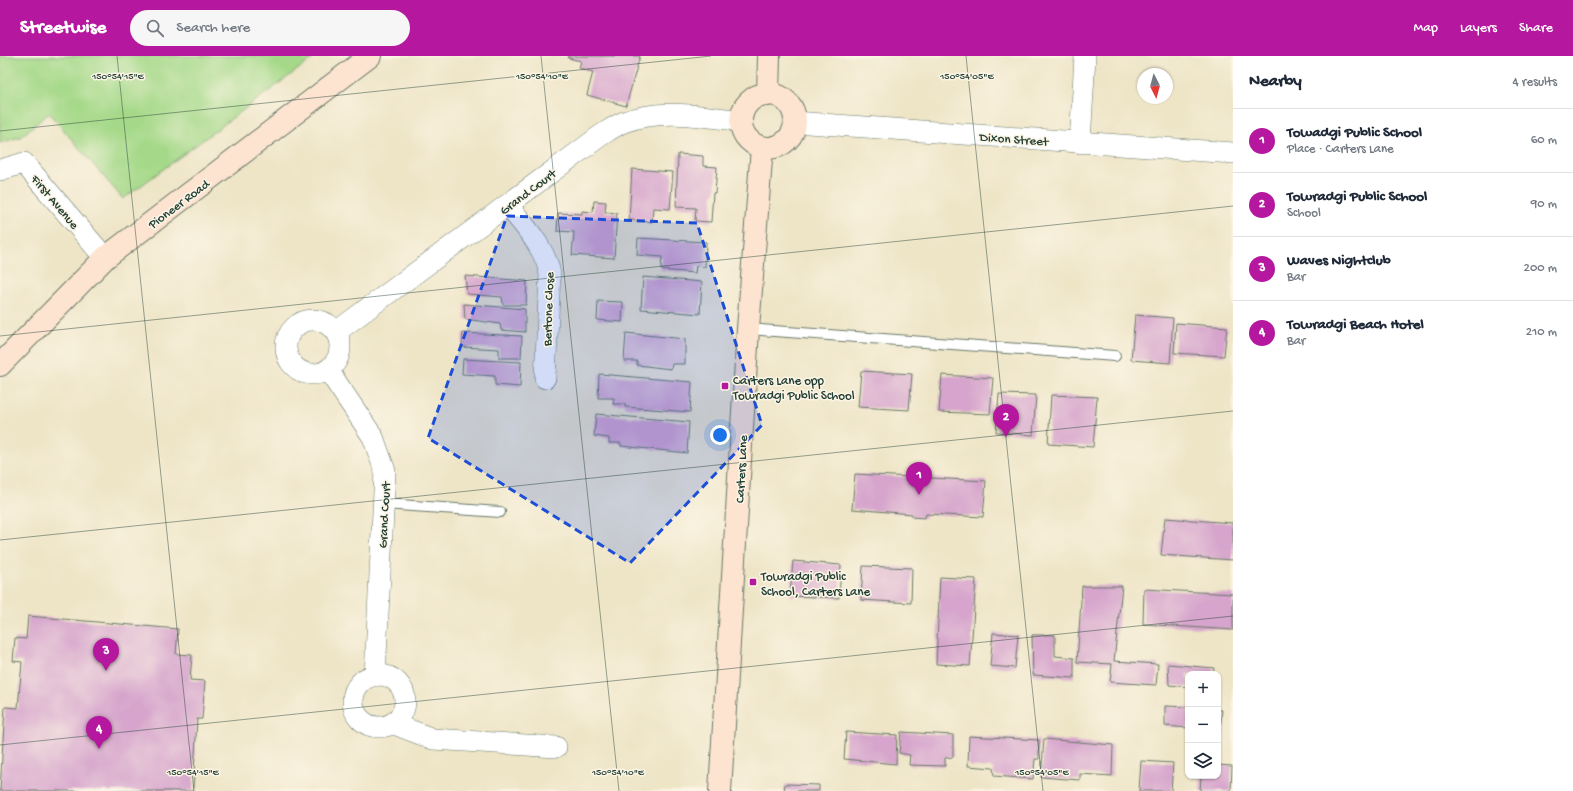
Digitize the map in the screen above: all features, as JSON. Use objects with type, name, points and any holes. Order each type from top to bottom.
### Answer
[{"type":"main road","name":"Pioneer Road","points":[[0,365],[105,258],[370,56]]},
{"type":"main road","points":[[768,95],[769,56]]},
{"type":"main road","points":[[768,95],[784,100],[790,106],[794,122],[790,137],[784,142],[769,148],[753,144],[746,138],[742,130],[741,121],[742,113],[746,106],[759,96],[768,95]]},
{"type":"main road","name":"Carters Lane","points":[[720,791],[748,330],[762,147]]},
{"type":"street","points":[[1080,143],[1086,56]]},
{"type":"street","name":"Grand Court","points":[[336,332],[600,136],[623,122],[644,116],[666,115],[741,121]]},
{"type":"street","name":"Dixon Street","points":[[794,122],[1233,153]]},
{"type":"street","name":"First Avenue","points":[[0,170],[24,163],[105,258]]},
{"type":"street","name":"Bertone Close","points":[[508,205],[543,250],[548,263],[550,274],[545,378]]},
{"type":"street","points":[[321,321],[329,325],[336,332],[339,340],[340,352],[335,364],[328,370],[320,373],[302,372],[289,360],[286,351],[287,342],[295,327],[303,322],[321,321]]},
{"type":"street","name":"Grand Court","points":[[328,370],[373,437],[381,456],[385,471],[374,676]]},
{"type":"street","points":[[384,675],[392,678],[404,691],[406,700],[405,709],[401,717],[394,724],[378,728],[370,726],[362,722],[353,708],[355,691],[366,678],[384,675]]},
{"type":"street","points":[[394,724],[433,739],[556,748]]},
{"type":"lane","points":[[748,330],[1115,356]]},
{"type":"lane","points":[[384,504],[500,512]]},
{"type":"highlighted area","points":[[507,216],[697,223],[762,425],[630,563],[428,438]]},
{"type":"green space","points":[[0,56],[316,56],[123,199],[49,113],[20,137],[0,143]]},
{"type":"building","points":[[569,56],[640,56],[626,106],[587,95],[593,72],[579,68],[581,61],[568,58]]},
{"type":"building","points":[[678,154],[703,156],[703,166],[717,167],[711,222],[695,221],[696,208],[676,207]]},
{"type":"building","points":[[632,169],[673,172],[670,209],[653,208],[652,222],[629,220]]},
{"type":"building","points":[[594,201],[606,202],[605,212],[617,213],[614,258],[572,255],[574,232],[557,231],[558,213],[582,214],[582,211],[593,212]]},
{"type":"building","points":[[638,238],[706,242],[705,267],[696,266],[695,273],[661,270],[662,257],[637,255]]},
{"type":"building","points":[[465,276],[527,281],[526,305],[503,305],[502,297],[467,294]]},
{"type":"building","points":[[643,277],[702,282],[700,314],[641,309]]},
{"type":"building","points":[[598,301],[623,302],[622,322],[597,320]]},
{"type":"building","points":[[464,304],[525,309],[525,332],[501,330],[500,324],[465,319]]},
{"type":"building","points":[[1135,315],[1173,318],[1170,363],[1131,360]]},
{"type":"building","points":[[1176,323],[1227,327],[1224,356],[1174,353]]},
{"type":"building","points":[[463,333],[522,336],[521,358],[499,358],[499,349],[462,347]]},
{"type":"building","points":[[626,333],[685,339],[685,364],[672,364],[671,369],[637,365],[637,361],[624,361]]},
{"type":"building","points":[[463,359],[521,362],[520,387],[495,385],[495,376],[462,374]]},
{"type":"building","points":[[861,371],[912,374],[909,410],[858,407]]},
{"type":"building","points":[[599,374],[692,382],[690,412],[625,407],[625,404],[613,404],[614,398],[598,398]]},
{"type":"building","points":[[942,375],[993,378],[990,414],[939,412]]},
{"type":"building","points":[[999,394],[1036,395],[1033,435],[996,432]]},
{"type":"building","points":[[1051,395],[1097,397],[1093,447],[1048,444]]},
{"type":"building","points":[[596,414],[689,422],[687,453],[621,446],[621,443],[609,443],[609,438],[594,436]]},
{"type":"building","points":[[855,474],[986,481],[983,517],[926,514],[925,518],[912,517],[912,514],[852,509]]},
{"type":"building","points":[[1165,518],[1233,523],[1233,560],[1161,555]]},
{"type":"building","points":[[793,561],[841,565],[839,598],[790,596]]},
{"type":"building","points":[[863,566],[912,568],[911,603],[861,600]]},
{"type":"building","points":[[940,577],[976,579],[970,666],[936,664]]},
{"type":"building","points":[[1082,586],[1122,586],[1114,661],[1158,664],[1156,685],[1110,682],[1112,664],[1077,662]]},
{"type":"building","points":[[1144,589],[1233,594],[1233,630],[1143,624]]},
{"type":"building","points":[[28,616],[178,629],[176,654],[192,655],[190,680],[205,681],[202,719],[197,719],[193,791],[0,791],[5,707],[18,708],[22,662],[13,661],[15,638],[26,639]]},
{"type":"building","points":[[993,633],[1018,635],[1015,668],[990,666]]},
{"type":"building","points":[[1032,635],[1055,635],[1055,656],[1074,658],[1074,678],[1033,675]]},
{"type":"building","points":[[1168,664],[1214,668],[1214,671],[1185,671],[1185,687],[1169,685]]},
{"type":"building","points":[[1165,706],[1185,707],[1185,728],[1165,726]]},
{"type":"building","points":[[846,732],[897,735],[896,764],[844,759]]},
{"type":"building","points":[[901,732],[953,735],[953,757],[945,758],[945,766],[909,765],[910,755],[899,753]]},
{"type":"building","points":[[969,736],[1039,740],[1039,759],[1035,759],[1033,779],[994,776],[993,768],[968,766]]},
{"type":"building","points":[[1044,739],[1113,745],[1112,776],[1080,774],[1080,780],[1041,777]]},
{"type":"building","points":[[1141,761],[1173,763],[1171,791],[1139,791]]},
{"type":"building","points":[[1221,765],[1232,766],[1231,791],[1200,791],[1201,779],[1221,779]]},
{"type":"building","points":[[785,784],[819,785],[819,791],[784,791]]},
{"type":"place","name":"Carters Lane opp Towradgi Public School","points":[[725,386]]},
{"type":"place","name":"Towradgi Public School","points":[[1006,437]]},
{"type":"place","name":"Towadgi Public School","points":[[919,495]]},
{"type":"place","name":"Towradgi Public School, Carters Lane","points":[[753,582]]},
{"type":"place","name":"Waves Nightclub","points":[[106,671]]},
{"type":"place","name":"Towradgi Beach Hotel","points":[[99,749]]}]
